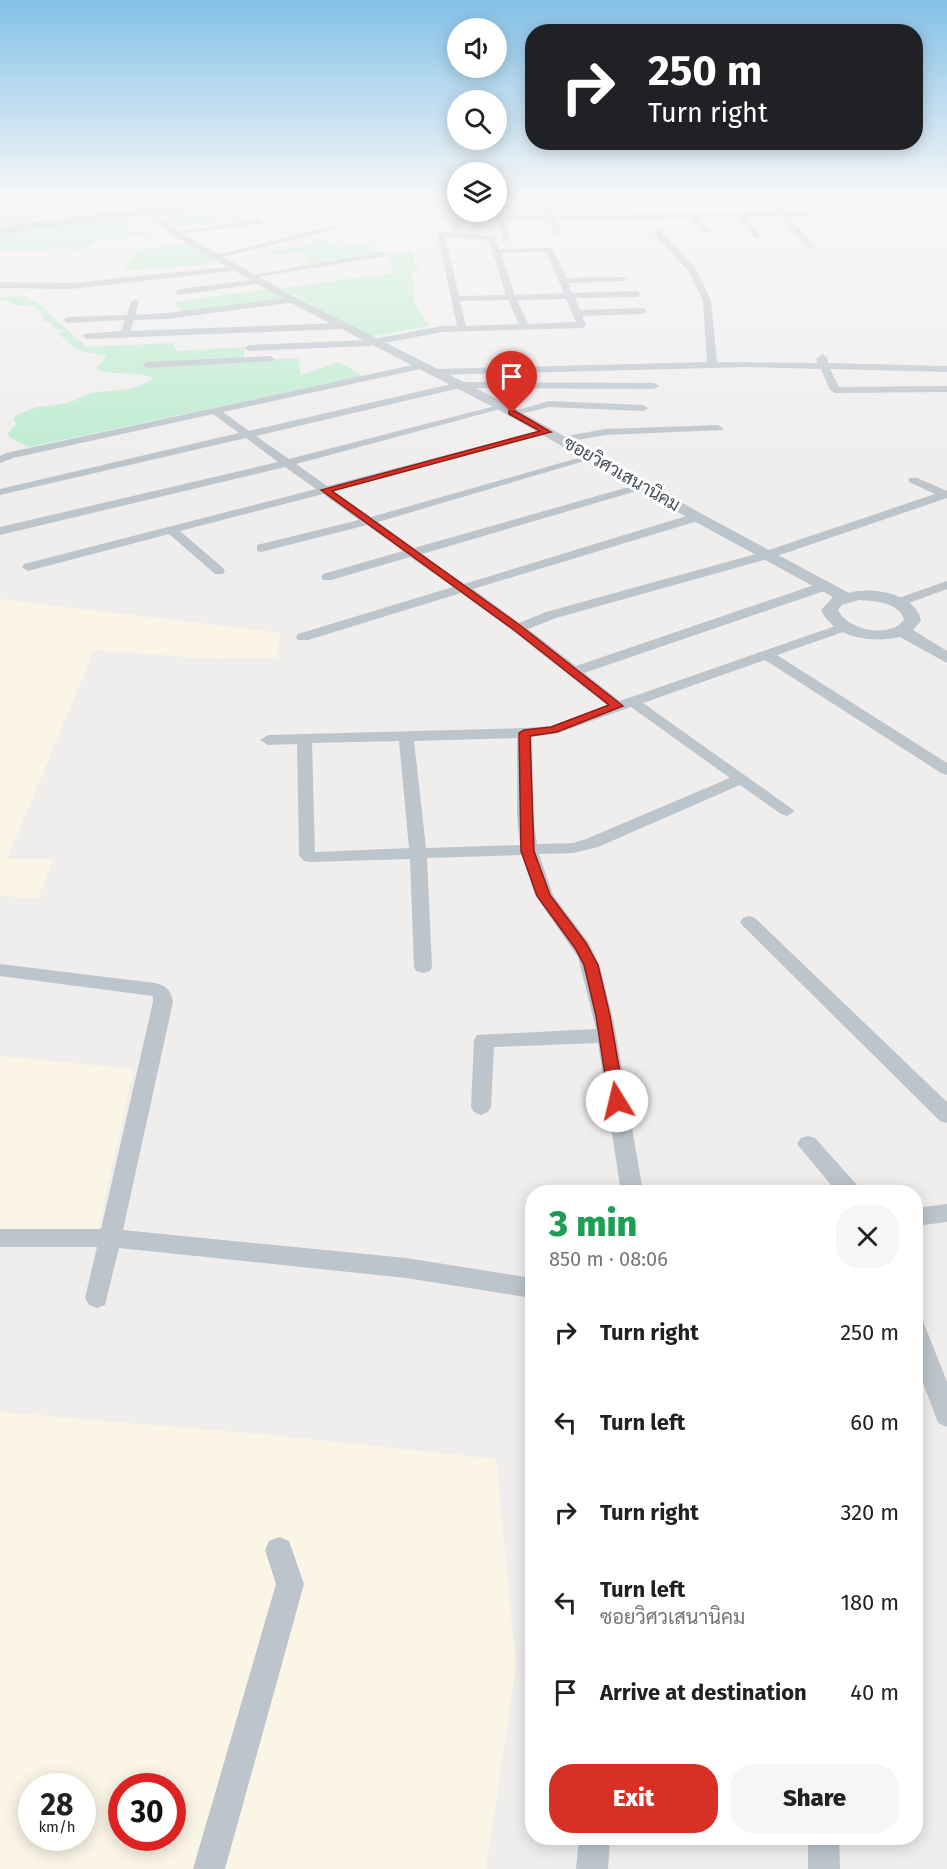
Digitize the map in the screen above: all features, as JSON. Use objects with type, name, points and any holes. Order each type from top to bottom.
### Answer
[{"type":"street","points":[[0,284],[44,287],[79,283]]},
{"type":"street","points":[[179,292],[231,283]]},
{"type":"street","name":"ซอยวิศวเสนานิคม","points":[[263,283],[341,326],[436,372],[507,410],[845,597]]},
{"type":"street","points":[[452,283],[462,328]]},
{"type":"street","points":[[508,283],[524,326]]},
{"type":"street","points":[[249,348],[373,342],[442,328],[582,325],[565,283]]},
{"type":"street","points":[[699,283],[707,301],[712,365]]},
{"type":"street","points":[[455,299],[638,294]]},
{"type":"street","points":[[67,320],[167,316],[293,300]]},
{"type":"street","points":[[125,334],[135,302]]},
{"type":"street","points":[[578,313],[643,311]]},
{"type":"street","points":[[87,336],[341,326]]},
{"type":"street","points":[[940,358],[826,356],[821,359],[835,390],[947,389]]},
{"type":"street","points":[[147,364],[284,358]]},
{"type":"street","points":[[436,372],[712,365],[947,369]]},
{"type":"street","points":[[0,460],[10,455],[422,366]]},
{"type":"street","points":[[0,492],[462,386],[654,386]]},
{"type":"street","points":[[0,531],[507,410],[549,404],[643,408]]},
{"type":"street","points":[[216,412],[518,628],[573,672],[624,703],[787,812]]},
{"type":"street","points":[[561,440],[605,432],[718,428]]},
{"type":"street","points":[[28,567],[547,432]]},
{"type":"street","points":[[261,549],[593,457]]},
{"type":"street","points":[[913,480],[946,494]]},
{"type":"street","points":[[327,577],[643,486]]},
{"type":"street","points":[[518,628],[551,615],[767,555],[946,494]]},
{"type":"street","points":[[303,637],[697,517]]},
{"type":"street","points":[[172,530],[219,571]]},
{"type":"street","points":[[898,603],[947,585]]},
{"type":"street","points":[[573,672],[825,586]]},
{"type":"street","points":[[871,596],[898,603],[912,614],[913,621],[910,627],[902,631],[880,635],[844,627],[835,622],[828,610],[831,605],[845,597],[871,596]]},
{"type":"street","points":[[268,740],[524,733],[553,730],[844,627]]},
{"type":"street","points":[[902,631],[947,658]]},
{"type":"street","points":[[767,655],[947,770]]},
{"type":"street","points":[[524,733],[527,851],[544,896],[581,946],[591,965],[606,1036],[631,1185]]},
{"type":"street","points":[[406,737],[417,854],[423,967]]},
{"type":"street","points":[[304,740],[307,855],[327,858],[573,848],[592,843],[739,780]]},
{"type":"street","points":[[749,922],[947,1115]]},
{"type":"street","points":[[0,970],[155,989],[162,993],[163,1002],[97,1298]]},
{"type":"street","points":[[481,1107],[484,1040],[606,1036]]},
{"type":"street","points":[[808,1144],[844,1185]]},
{"type":"street","points":[[923,1216],[947,1213]]},
{"type":"street","points":[[0,1238],[109,1238],[406,1268],[525,1287]]},
{"type":"street","points":[[923,1350],[947,1415]]},
{"type":"street","points":[[209,1869],[290,1584],[279,1550]]},
{"type":"street","points":[[591,1869],[594,1845]]},
{"type":"street","points":[[824,1845],[824,1869]]},
{"type":"shaded area","points":[[0,599],[280,633],[277,658],[215,659],[94,650],[7,859],[54,859],[38,898],[0,896]]},
{"type":"shaded area","points":[[0,1056],[134,1069],[97,1233],[0,1233]]},
{"type":"shaded area","points":[[0,1412],[271,1435],[496,1459],[516,1666],[486,1869],[0,1869]]},
{"type":"green space","points":[[317,283],[414,283],[414,303],[429,326],[371,337],[281,288]]},
{"type":"green space","points":[[267,289],[286,299],[183,312],[173,302]]},
{"type":"green space","points":[[28,296],[27,301],[36,301],[86,347],[173,343],[177,351],[244,347],[244,358],[148,364],[298,358],[301,375],[339,362],[363,376],[29,447],[10,438],[8,433],[16,424],[13,418],[35,408],[70,402],[91,393],[139,386],[153,378],[139,374],[98,370],[97,367],[107,356],[77,350],[59,334],[64,330],[54,329],[51,322],[42,322],[44,316],[33,306],[13,305],[9,301],[0,301],[0,298]]},
{"type":"route","points":[[512,413],[547,432],[325,490],[518,628],[617,706],[553,730],[524,733],[527,851],[544,896],[581,946],[591,965],[603,1016],[617,1101]]}]
